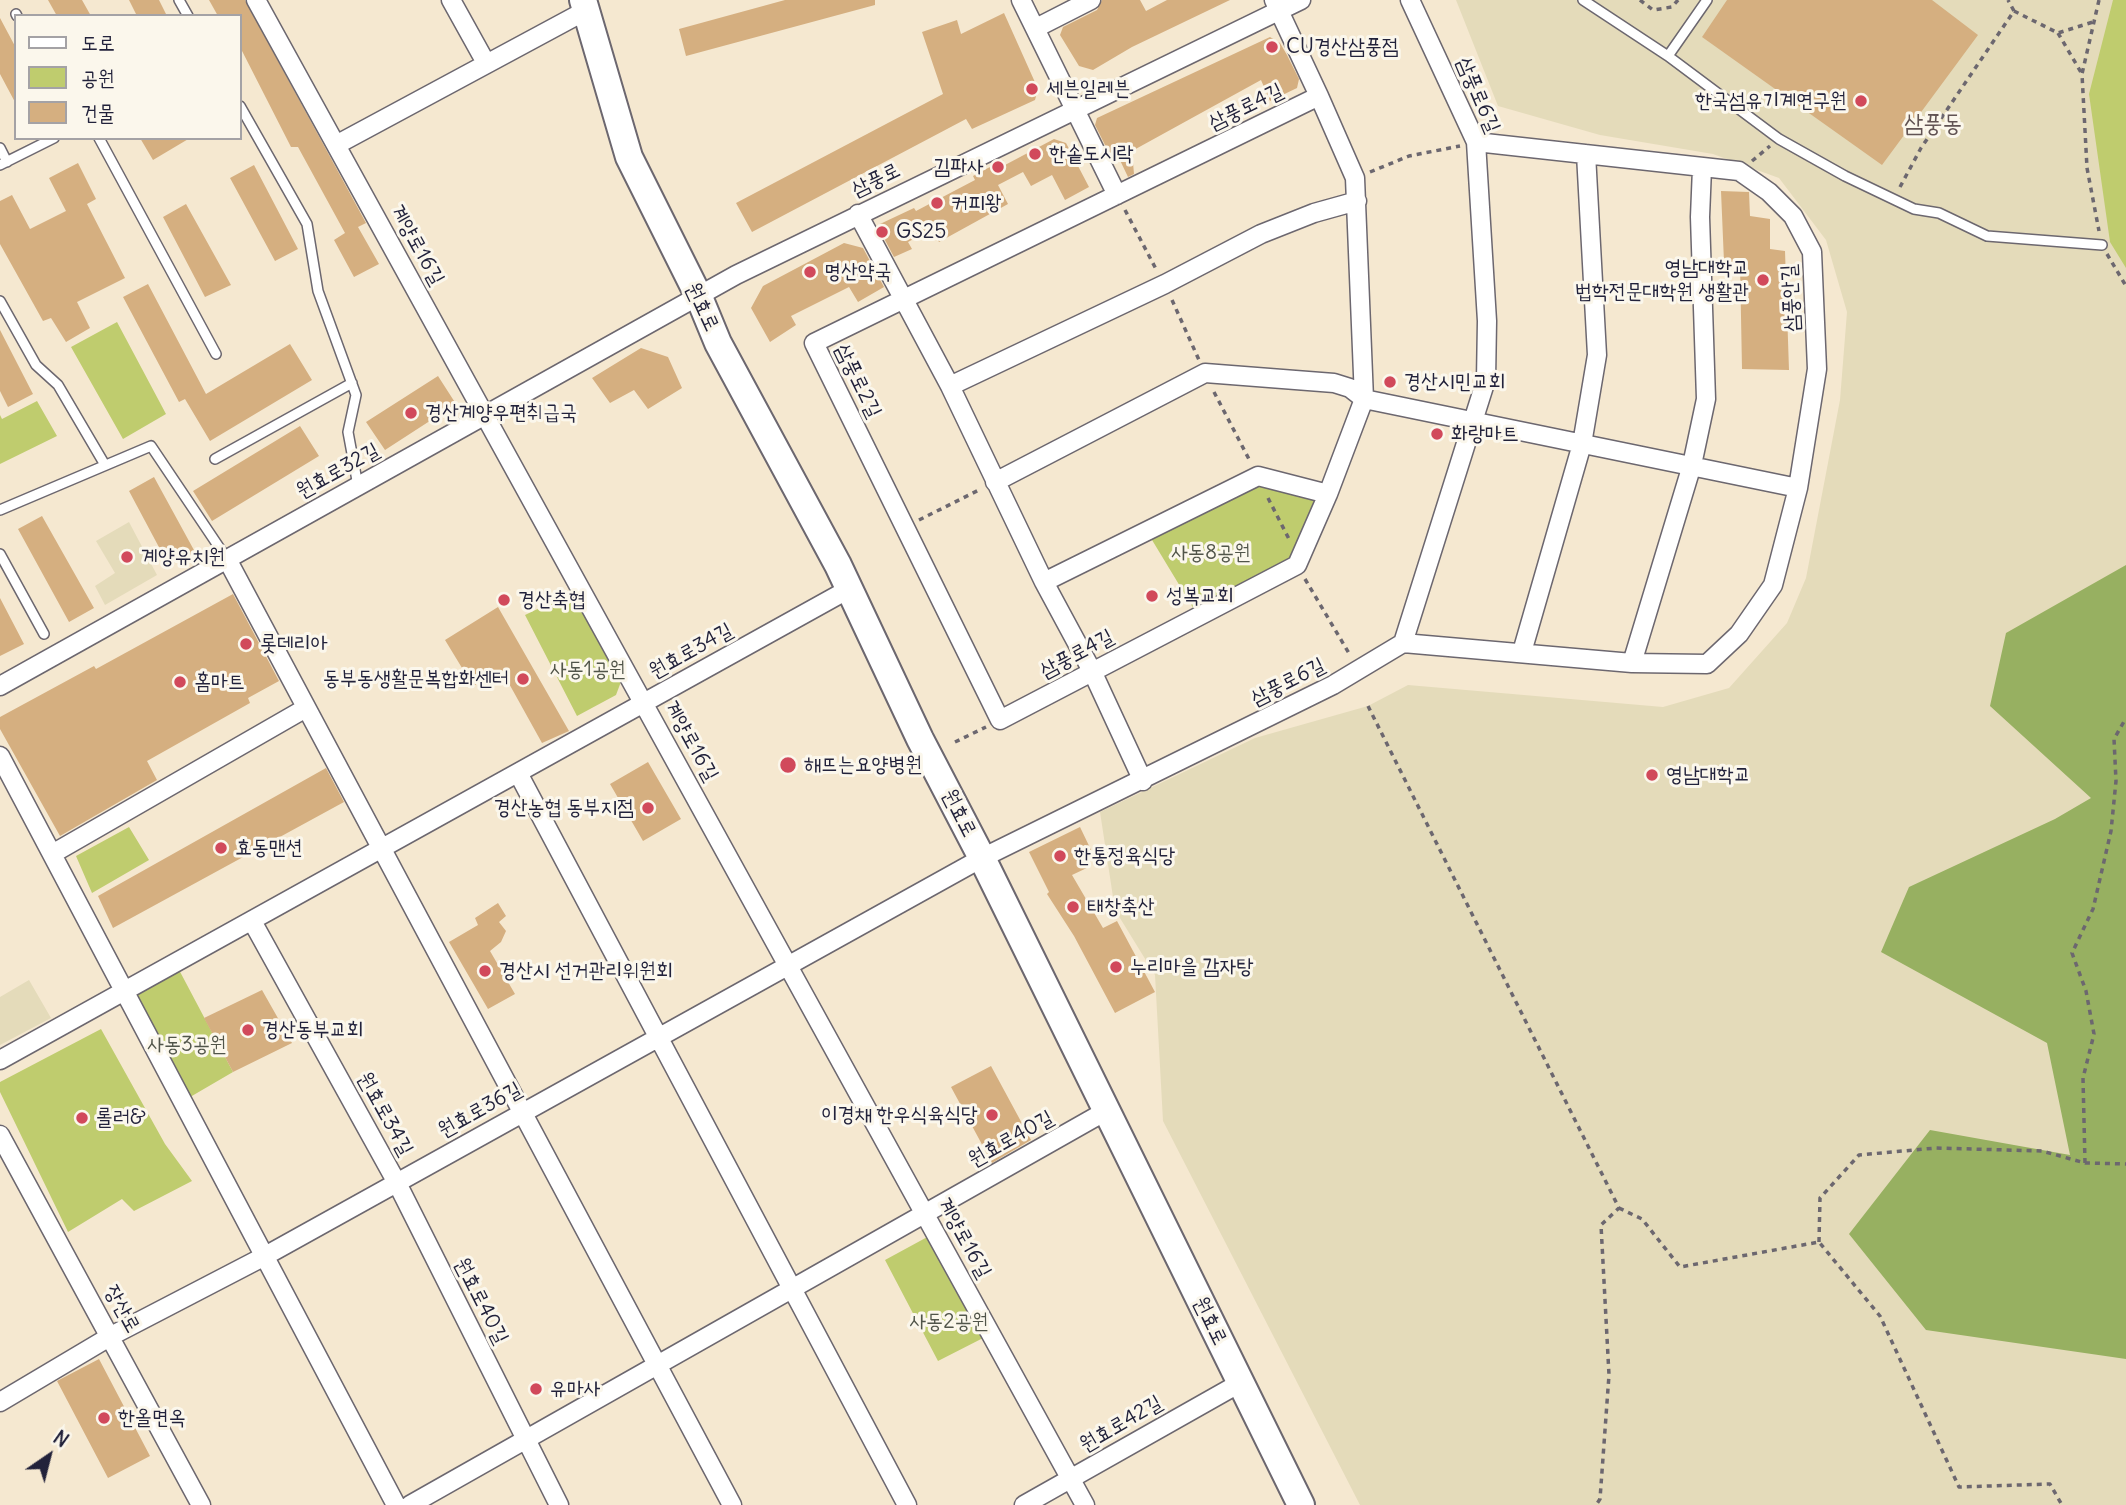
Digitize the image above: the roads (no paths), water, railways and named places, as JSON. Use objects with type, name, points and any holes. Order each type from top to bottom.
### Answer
[{"type":"main road","name":"원효로","points":[[584,5],[629,157],[699,297],[718,342],[849,589],[920,739],[982,858],[1301,1505]]},
{"type":"street","name":"계양로16길","points":[[256,0],[1085,1505]]},
{"type":"street","points":[[451,0],[486,63]]},
{"type":"street","points":[[1021,0],[1117,195]]},
{"type":"street","points":[[1036,28],[1091,0]]},
{"type":"street","name":"삼풍로","points":[[699,297],[858,214],[1277,6],[1301,0]]},
{"type":"street","name":"삼풍로6길","points":[[982,858],[1333,685],[1403,643],[1486,380],[1487,321],[1476,142],[1410,0]]},
{"type":"street","points":[[336,145],[486,63],[584,5]]},
{"type":"street","name":"삼풍로4길","points":[[1000,720],[1298,562],[1328,494],[1364,399],[1355,178],[1277,6]]},
{"type":"street","name":"삼풍로4길","points":[[1117,195],[1319,96]]},
{"type":"street","points":[[1476,142],[1702,168],[1700,217],[1706,400],[1692,465],[1632,663]]},
{"type":"street","points":[[1522,652],[1582,443],[1597,355],[1586,154]]},
{"type":"street","name":"삼풍안길","points":[[1403,643],[1632,663],[1707,664],[1739,634],[1773,585],[1798,488],[1817,369],[1812,252],[1793,216],[1769,192],[1739,171],[1702,168]]},
{"type":"street","name":"삼풍로2길","points":[[1000,720],[814,343],[1117,195]]},
{"type":"street","points":[[950,386],[1165,284],[1261,234],[1314,213],[1357,201]]},
{"type":"street","points":[[858,214],[950,386],[1044,582],[1092,671],[1143,780]]},
{"type":"street","name":"원효로32길","points":[[0,686],[699,297]]},
{"type":"street","points":[[995,482],[1210,373],[1335,383],[1364,399],[1798,488]]},
{"type":"street","points":[[1044,582],[1200,502],[1258,477],[1328,494]]},
{"type":"street","points":[[227,559],[732,1505]]},
{"type":"street","name":"원효로34길","points":[[0,1060],[849,589]]},
{"type":"street","points":[[52,854],[306,708]]},
{"type":"street","points":[[0,756],[396,1505]]},
{"type":"street","points":[[518,773],[907,1505]]},
{"type":"street","name":"원효로36길","points":[[0,1402],[111,1336],[264,1256],[982,858]]},
{"type":"street","name":"원효로34길","points":[[252,921],[397,1183]]},
{"type":"street","name":"원효로40길","points":[[410,1505],[1106,1111]]},
{"type":"street","name":"장산로","points":[[0,1135],[201,1505]]},
{"type":"street","name":"원효로40길","points":[[397,1183],[559,1505]]},
{"type":"street","name":"원효로42길","points":[[1024,1505],[1240,1383]]},
{"type":"lane","points":[[1583,0],[1668,55],[1779,139],[1845,176],[1914,209],[1939,214],[1987,236],[2102,246]]},
{"type":"lane","points":[[1668,55],[1707,0]]},
{"type":"lane","points":[[242,110],[307,224],[318,291],[356,395],[348,432],[358,486]]},
{"type":"lane","points":[[0,148],[4,164],[50,140]]},
{"type":"lane","points":[[100,140],[215,354]]},
{"type":"lane","points":[[0,301],[36,365],[58,385],[105,465]]},
{"type":"lane","points":[[215,459],[352,383]]},
{"type":"lane","points":[[0,510],[151,446],[227,559]]},
{"type":"lane","points":[[0,554],[44,634]]},
{"type":"place","name":"CU경산삼풍점","points":[[1272,47]]},
{"type":"place","name":"세븐일레븐","points":[[1032,89]]},
{"type":"place","name":"한국섬유기계연구원","points":[[1861,101]]},
{"type":"place","name":"한솥도시락","points":[[1035,154]]},
{"type":"place","name":"김파사","points":[[998,167]]},
{"type":"place","name":"커피왕","points":[[937,203]]},
{"type":"place","name":"GS25","points":[[882,232]]},
{"type":"place","name":"명산약국","points":[[810,272]]},
{"type":"place","name":"영남대학교 법학전문대학원 생활관","points":[[1763,280]]},
{"type":"place","name":"경산시민교회","points":[[1390,382]]},
{"type":"place","name":"경산계양우편취급국","points":[[411,413]]},
{"type":"place","name":"화랑마트","points":[[1437,434]]},
{"type":"place","name":"계양유치원","points":[[127,557]]},
{"type":"place","name":"성복교회","points":[[1152,596]]},
{"type":"place","name":"경산축협","points":[[504,600]]},
{"type":"place","name":"롯데리아","points":[[246,644]]},
{"type":"place","name":"동부동생활문복합화센터","points":[[523,679]]},
{"type":"place","name":"홈마트","points":[[180,682]]},
{"type":"place","name":"해뜨는요양병원","points":[[788,765]]},
{"type":"place","name":"영남대학교","points":[[1652,775]]},
{"type":"place","name":"경산농협 동부지점","points":[[648,808]]},
{"type":"place","name":"효동맨션","points":[[221,848]]},
{"type":"place","name":"한통정육식당","points":[[1060,856]]},
{"type":"place","name":"태창축산","points":[[1073,907]]},
{"type":"place","name":"누리마을 감자탕","points":[[1116,967]]},
{"type":"place","name":"경산시 선거관리위원회","points":[[485,971]]},
{"type":"place","name":"경산동부교회","points":[[248,1030]]},
{"type":"place","name":"이경채 한우식육식당","points":[[992,1115]]},
{"type":"place","name":"롤러&","points":[[82,1118]]},
{"type":"place","name":"유마사","points":[[536,1389]]},
{"type":"place","name":"한올면옥","points":[[104,1418]]},
{"type":"district","name":"삼풍동","points":[[1933,124]]},
{"type":"park label","name":"사동8공원","points":[[1211,553]]},
{"type":"park label","name":"사동1공원","points":[[588,670]]},
{"type":"park label","name":"사동3공원","points":[[187,1045]]},
{"type":"park label","name":"사동2공원","points":[[949,1322]]}]
